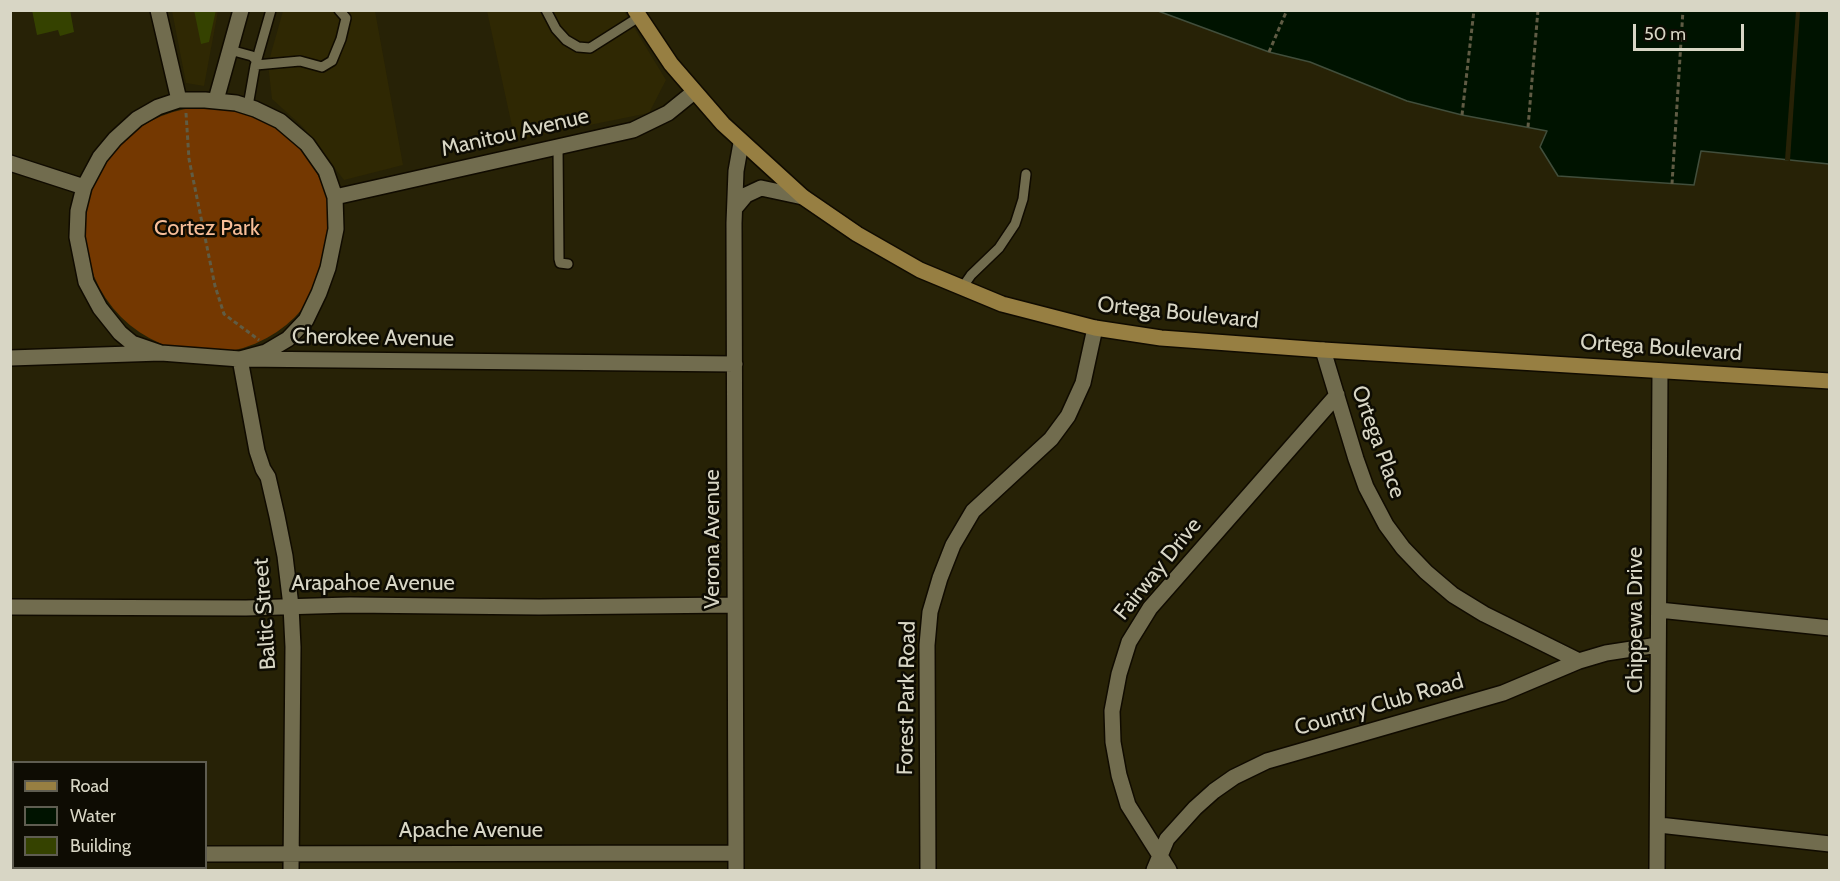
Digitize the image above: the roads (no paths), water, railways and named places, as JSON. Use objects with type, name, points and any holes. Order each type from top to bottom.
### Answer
[{"type":"main road","name":"Ortega Boulevard","points":[[637,14],[671,64],[694,92],[741,143],[803,196],[879,248],[920,270],[1002,304],[1095,328],[1161,338],[1830,381]]},
{"type":"street","points":[[158,10],[182,103]]},
{"type":"street","points":[[216,100],[241,10]]},
{"type":"street","name":"Manitou Avenue","points":[[335,197],[644,126],[668,113],[694,92]]},
{"type":"street","points":[[162,353],[132,343],[120,333],[100,308],[86,282],[77,237],[78,212],[84,187],[100,157],[137,119],[158,106],[216,100],[249,106],[280,121],[307,144],[326,171],[335,197],[336,229],[328,268],[306,320],[288,339],[266,352],[240,359]]},
{"type":"street","name":"Verona Avenue","points":[[736,870],[735,207],[736,171],[741,143]]},
{"type":"street","points":[[10,163],[84,187]]},
{"type":"street","points":[[735,207],[746,195],[761,188],[803,196]]},
{"type":"street","name":"Forest Park Road","points":[[928,870],[927,645],[930,612],[940,578],[952,545],[973,511],[1051,439],[1068,416],[1083,383],[1095,328]]},
{"type":"street","name":"Ortega Place","points":[[1323,350],[1366,487],[1386,525],[1403,548],[1453,596],[1579,661]]},
{"type":"street","name":"Cherokee Avenue","points":[[10,358],[162,353],[240,359],[735,364]]},
{"type":"street","name":"Baltic Street","points":[[240,359],[257,451],[268,477],[277,516],[291,606],[293,647],[291,870]]},
{"type":"street","name":"Chippewa Drive","points":[[1657,870],[1660,370]]},
{"type":"street","name":"Fairway Drive","points":[[1169,870],[1157,863],[1128,805],[1119,775],[1113,742],[1112,711],[1119,674],[1129,642],[1150,608],[1337,395]]},
{"type":"street","name":"Arapahoe Avenue","points":[[10,607],[735,604]]},
{"type":"street","points":[[1659,610],[1830,628]]},
{"type":"street","name":"Country Club Road","points":[[1157,863],[1167,839],[1207,797],[1234,777],[1267,761],[1503,693],[1579,661],[1606,653],[1658,645]]},
{"type":"street","points":[[1659,825],[1830,844]]},
{"type":"street","name":"Apache Avenue","points":[[207,854],[736,853]]},
{"type":"lane","points":[[249,106],[256,63],[271,10]]},
{"type":"lane","points":[[256,63],[300,61],[322,67],[332,61],[342,39],[346,18],[339,10]]},
{"type":"lane","points":[[546,10],[556,29],[566,40],[578,47],[590,48],[637,14]]},
{"type":"lane","points":[[230,50],[252,56],[256,63]]},
{"type":"lane","points":[[558,146],[559,259],[560,263],[568,264]]},
{"type":"lane","points":[[962,288],[971,275],[999,248],[1015,224],[1023,199],[1026,174]]},
{"type":"water","points":[[1158,11],[1829,11],[1829,164],[1701,151],[1694,185],[1558,176],[1540,147],[1547,131],[1462,115],[1407,101],[1310,62],[1269,52]]},
{"type":"park label","name":"Cortez Park","points":[[207,229]]}]
